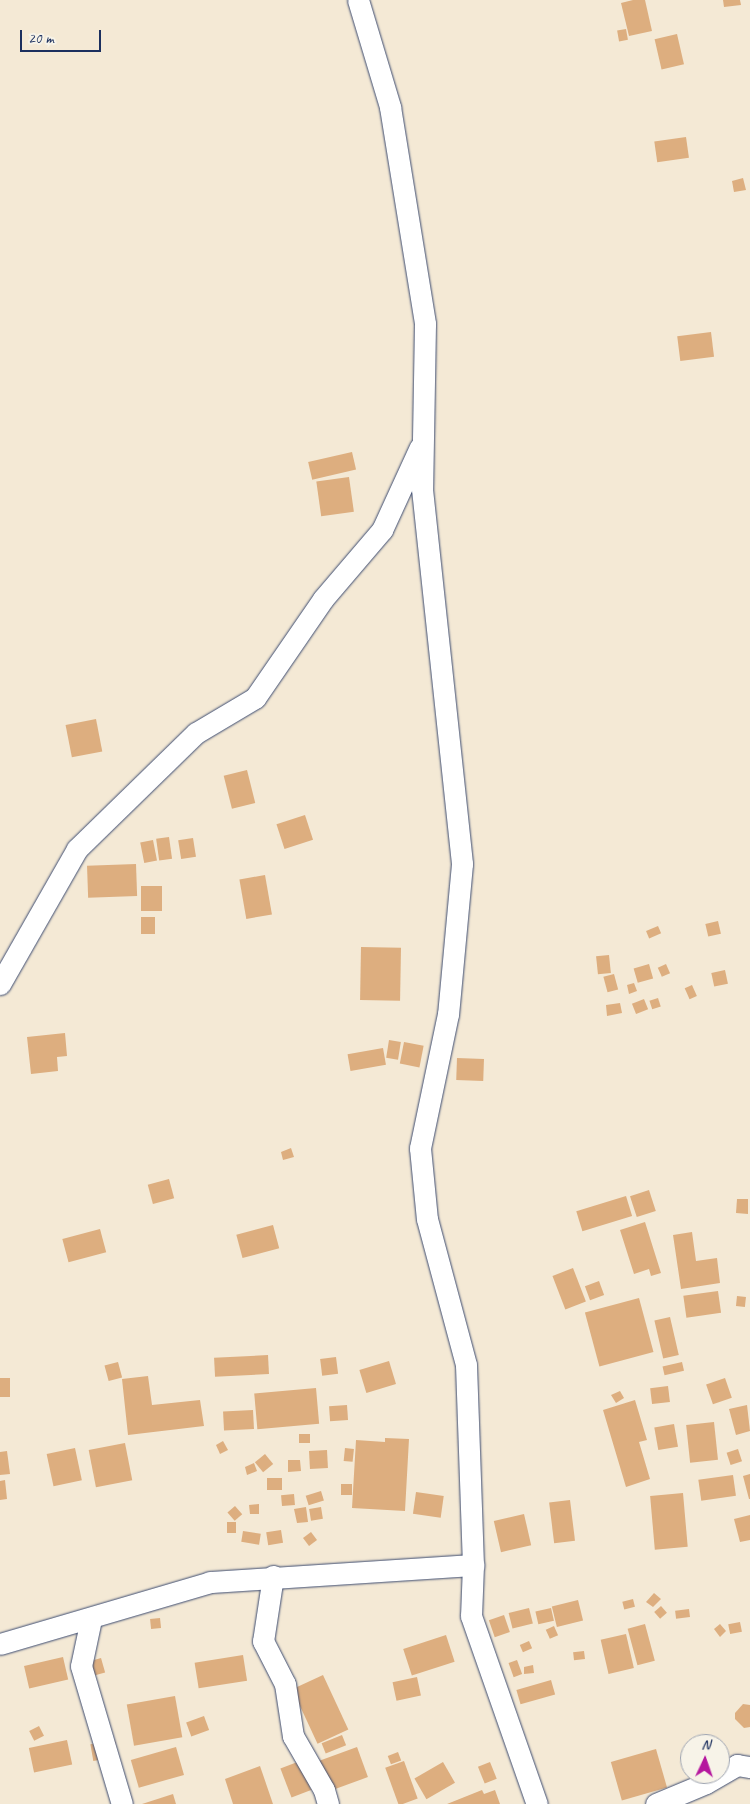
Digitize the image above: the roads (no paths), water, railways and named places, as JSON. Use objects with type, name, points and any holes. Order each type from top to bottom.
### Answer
[{"type":"street","points":[[358,0],[390,106],[423,314],[425,436],[422,489],[462,864],[448,1014],[420,1148],[427,1219],[466,1365],[473,1564],[471,1616],[537,1804]]},
{"type":"street","points":[[0,984],[77,849],[196,733],[255,698],[323,599],[382,530],[425,436]]},
{"type":"street","points":[[0,1644],[91,1619],[210,1582],[273,1576],[473,1564]]},
{"type":"street","points":[[273,1576],[263,1641],[284,1684],[293,1736],[324,1790],[328,1804]]},
{"type":"street","points":[[91,1619],[81,1666],[122,1804]]},
{"type":"street","points":[[656,1804],[706,1784],[737,1765],[750,1767]]}]
